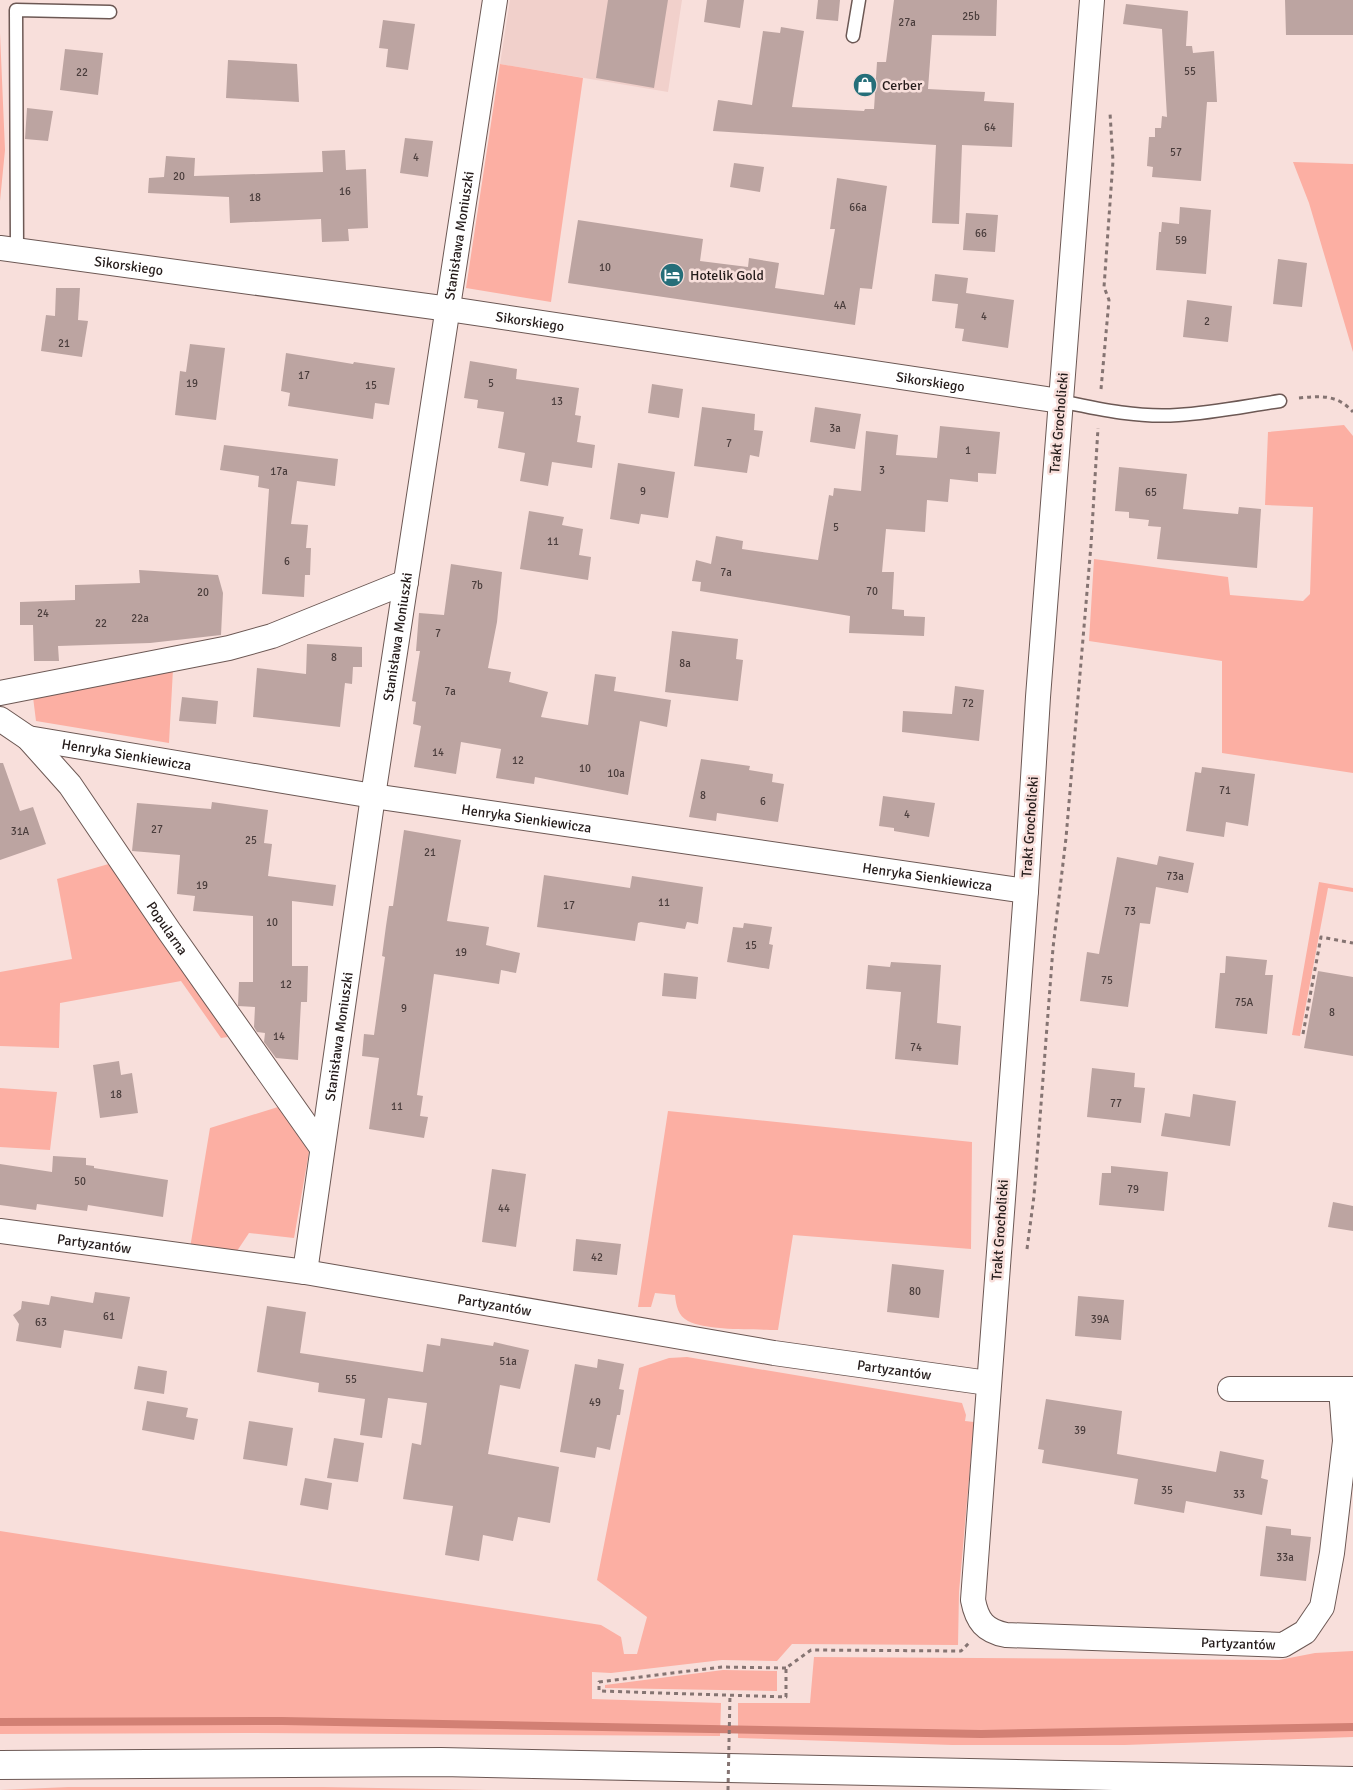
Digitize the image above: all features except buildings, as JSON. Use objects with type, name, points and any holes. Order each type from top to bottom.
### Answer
[{"type":"highway","points":[[0,1765],[442,1762],[1353,1781]]},
{"type":"street","name":"Stanisława Moniuszki","points":[[305,1272],[373,796],[495,0]]},
{"type":"street","name":"Trakt Grocholicki","points":[[984,1626],[976,1613],[973,1600],[1026,891],[1060,401],[1092,0]]},
{"type":"street","name":"Sikorskiego","points":[[9,249],[449,309],[1060,401]]},
{"type":"street","points":[[0,693],[229,648],[281,633],[406,582]]},
{"type":"street","name":"Popularna","points":[[0,720],[28,738],[70,785],[191,963],[322,1148]]},
{"type":"street","name":"Henryka Sienkiewicza","points":[[28,738],[373,796],[1026,891]]},
{"type":"street","name":"Partyzantów","points":[[0,1231],[305,1272],[774,1353],[988,1383]]},
{"type":"street","name":"Partyzantów","points":[[984,1626],[992,1632],[1006,1635],[1283,1645],[1305,1632],[1322,1607],[1332,1553],[1344,1441],[1347,1389],[1230,1389]]},
{"type":"lane","points":[[853,36],[859,0]]},
{"type":"lane","points":[[9,249],[16,10],[110,12]]},
{"type":"lane","points":[[1060,401],[1100,409],[1152,415],[1178,415],[1280,401]]},
{"type":"path","points":[[1026,1254],[1034,1196],[1053,948],[1067,828],[1110,300],[1104,288],[1113,161],[1110,108]]},
{"type":"path","points":[[1280,401],[1323,395],[1347,405],[1353,412]]},
{"type":"path","points":[[1303,1034],[1321,937],[1353,943]]},
{"type":"path","points":[[786,1668],[786,1697],[599,1690],[599,1682],[722,1667],[786,1668],[811,1650],[961,1651],[984,1626]]},
{"type":"path","points":[[728,1790],[730,1696]]},
{"type":"shaded area","points":[[510,0],[682,0],[668,92],[500,64]]},
{"type":"shaded area","points":[[0,33],[5,150],[0,201]]},
{"type":"shaded area","points":[[500,64],[583,78],[551,302],[466,288]]},
{"type":"shaded area","points":[[1293,162],[1353,164],[1353,352],[1309,203]]},
{"type":"shaded area","points":[[1344,425],[1353,436],[1353,773],[1222,753],[1222,661],[1089,641],[1094,559],[1228,577],[1230,595],[1303,601],[1310,594],[1313,507],[1265,505],[1268,432]]},
{"type":"shaded area","points":[[173,669],[169,743],[36,721],[33,697]]},
{"type":"shaded area","points":[[112,863],[163,943],[228,1037],[221,1038],[181,981],[60,1003],[59,1048],[0,1046],[0,972],[72,959],[57,879]]},
{"type":"shaded area","points":[[1319,882],[1353,888],[1353,892],[1328,888],[1300,1036],[1292,1035]]},
{"type":"shaded area","points":[[0,1088],[57,1092],[50,1150],[0,1147]]},
{"type":"shaded area","points":[[278,1107],[309,1152],[294,1238],[249,1233],[235,1254],[190,1248],[210,1128]]},
{"type":"shaded area","points":[[668,1111],[972,1142],[971,1249],[793,1235],[778,1330],[719,1328],[696,1324],[682,1316],[677,1306],[675,1295],[655,1293],[651,1307],[638,1307]]},
{"type":"shaded area","points":[[687,1357],[962,1403],[966,1415],[965,1421],[974,1422],[959,1592],[958,1645],[792,1644],[777,1661],[722,1660],[611,1673],[592,1672],[592,1699],[721,1703],[720,1736],[242,1733],[0,1734],[0,1531],[601,1625],[621,1637],[624,1654],[637,1654],[647,1617],[597,1580],[639,1368],[669,1358]]},
{"type":"shaded area","points":[[1353,1651],[1353,1737],[1125,1745],[952,1745],[738,1738],[738,1703],[810,1703],[814,1657],[1279,1660],[1315,1653]]},
{"type":"shaded area","points":[[723,1670],[777,1671],[777,1691],[605,1688],[605,1685]]},
{"type":"shaded area","points":[[68,1787],[323,1787],[487,1790],[0,1790]]},
{"type":"waterway","points":[[0,1722],[282,1721],[981,1734],[1353,1727]]},
{"type":"place","name":"Cerber","points":[[865,85]]},
{"type":"place","name":"Hotelik Gold","points":[[672,275]]}]
